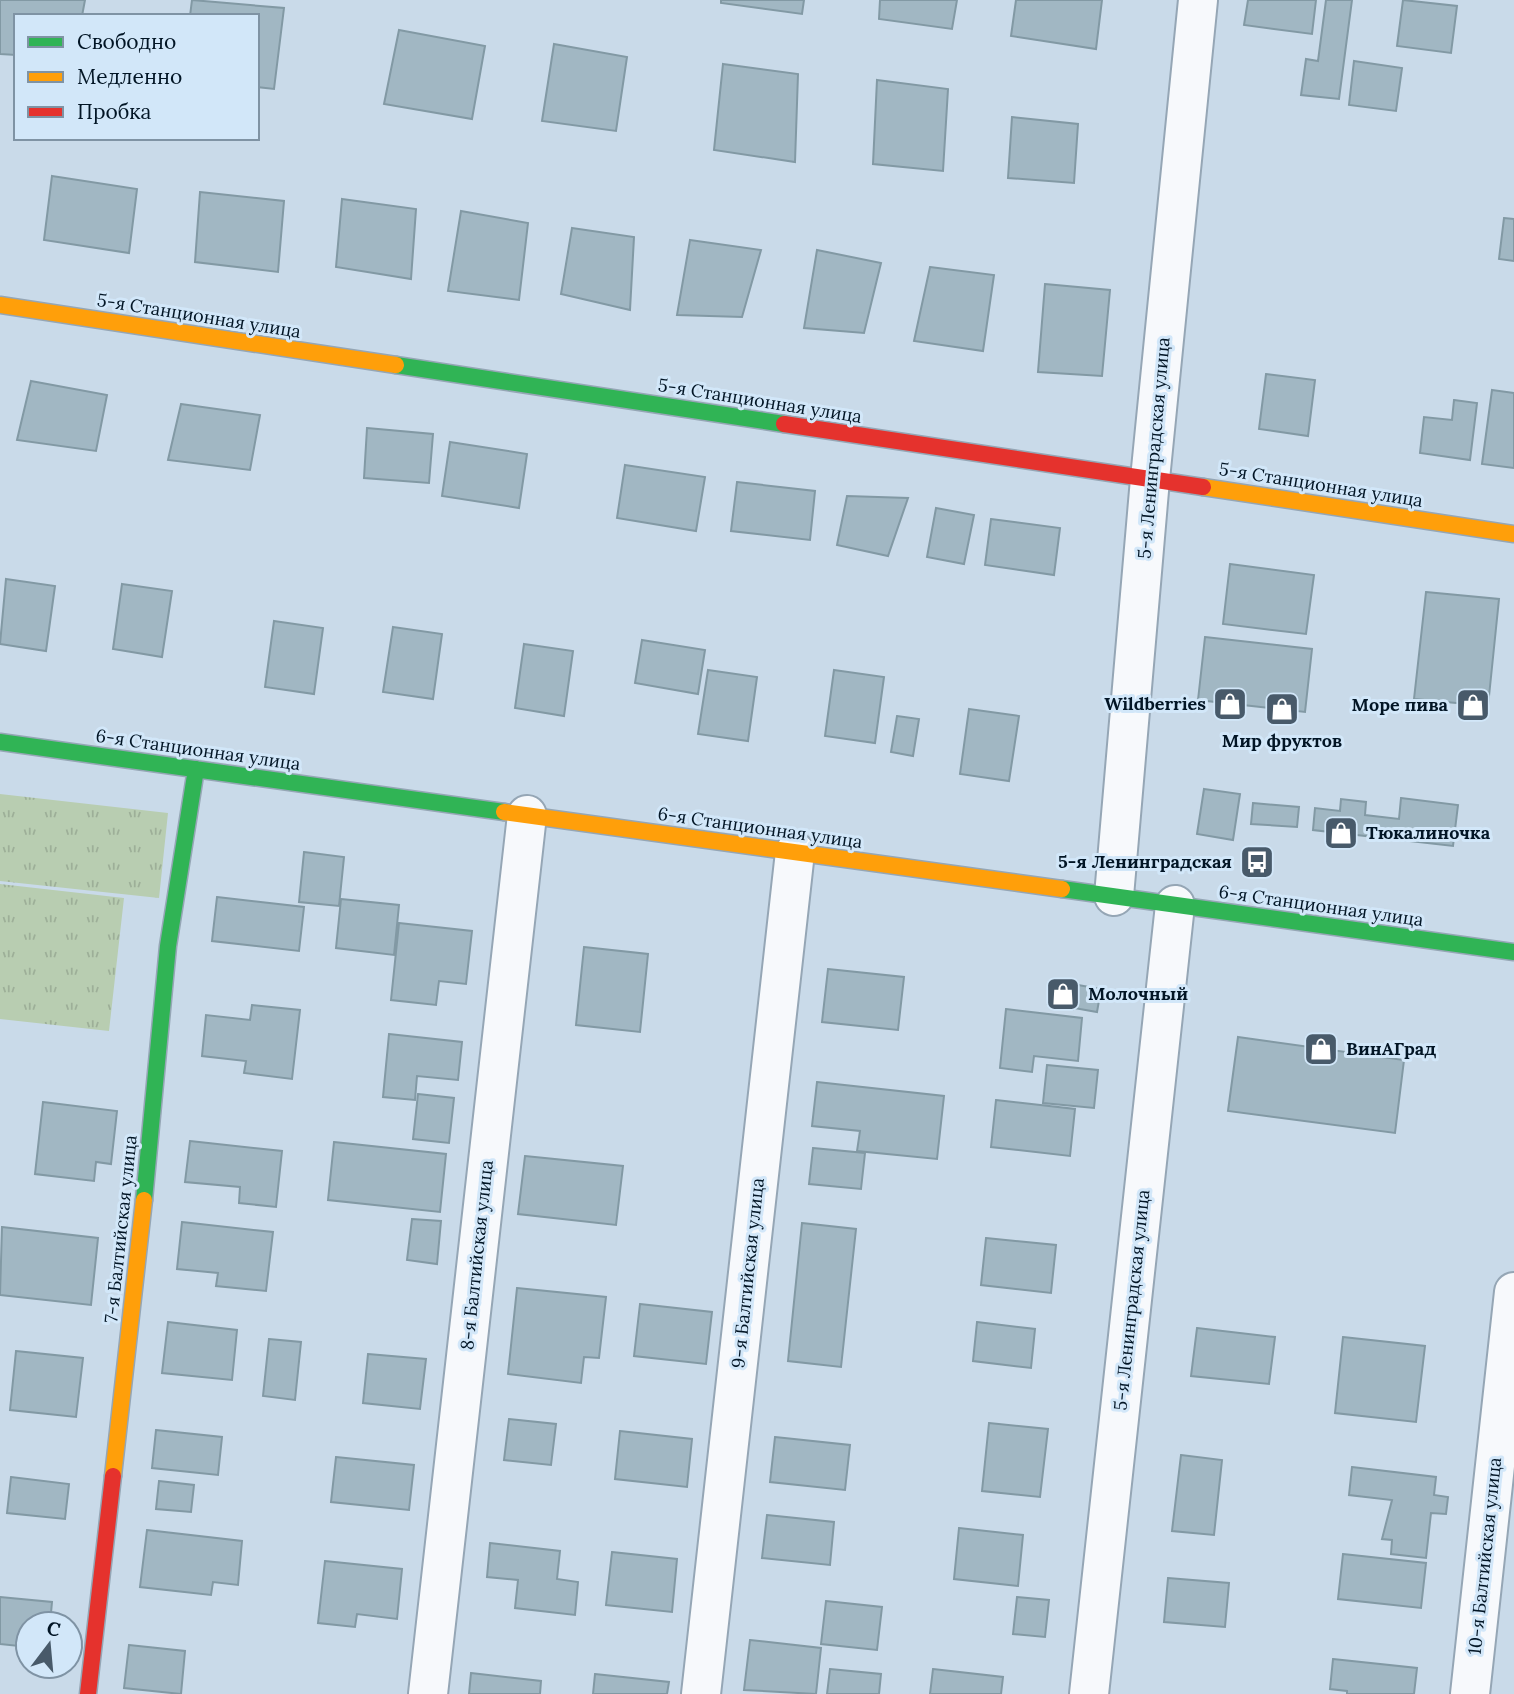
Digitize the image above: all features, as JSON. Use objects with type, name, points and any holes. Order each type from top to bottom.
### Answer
[{"type":"street","name":"5-я Ленинградская улица","points":[[1114,896],[1150,479],[1198,0]]},
{"type":"street","name":"5-я Станционная улица","points":[[0,305],[1514,534]]},
{"type":"street","name":"6-я Станционная улица","points":[[0,742],[1514,952]]},
{"type":"street","name":"7-я Балтийская улица","points":[[88,1694],[151,1140],[168,946],[196,769]]},
{"type":"street","name":"8-я Балтийская улица","points":[[428,1694],[527,815]]},
{"type":"street","name":"9-я Балтийская улица","points":[[701,1694],[795,852]]},
{"type":"street","name":"5-я Ленинградская улица","points":[[1089,1694],[1175,905]]},
{"type":"street","name":"10-я Балтийская улица","points":[[1470,1694],[1514,1292]]},
{"type":"green space","points":[[0,794],[168,813],[159,898],[0,881]]},
{"type":"green space","points":[[0,884],[124,898],[109,1031],[0,1019]]},
{"type":"building","points":[[0,0],[85,0],[82,14],[14,14],[14,55],[0,54]]},
{"type":"building","points":[[192,0],[284,8],[274,89],[259,87],[259,14],[190,14]]},
{"type":"building","points":[[721,0],[804,0],[802,14],[721,3]]},
{"type":"building","points":[[880,0],[957,0],[952,29],[879,19]]},
{"type":"building","points":[[1016,0],[1102,0],[1096,49],[1011,36]]},
{"type":"building","points":[[1248,0],[1316,0],[1312,34],[1244,25]]},
{"type":"building","points":[[1326,0],[1352,0],[1339,99],[1301,95],[1306,59],[1318,61]]},
{"type":"building","points":[[1403,0],[1457,6],[1451,53],[1397,46]]},
{"type":"building","points":[[399,30],[485,46],[472,119],[384,104]]},
{"type":"building","points":[[554,44],[627,57],[616,131],[542,121]]},
{"type":"building","points":[[1354,61],[1402,68],[1396,111],[1349,105]]},
{"type":"building","points":[[723,64],[798,74],[795,162],[714,150]]},
{"type":"building","points":[[877,80],[948,89],[943,171],[873,164]]},
{"type":"building","points":[[1012,117],[1078,124],[1074,183],[1008,178]]},
{"type":"building","points":[[52,176],[137,189],[129,253],[44,240]]},
{"type":"building","points":[[200,192],[284,201],[278,272],[195,262]]},
{"type":"building","points":[[342,199],[416,209],[411,279],[336,267]]},
{"type":"building","points":[[461,211],[528,223],[519,300],[448,291]]},
{"type":"building","points":[[1504,218],[1514,219],[1514,261],[1499,259]]},
{"type":"building","points":[[572,228],[634,237],[630,310],[561,294]]},
{"type":"building","points":[[690,240],[761,250],[742,317],[677,315]]},
{"type":"building","points":[[817,250],[881,263],[864,333],[804,328]]},
{"type":"building","points":[[930,267],[994,275],[983,351],[914,341]]},
{"type":"building","points":[[1045,284],[1110,290],[1102,376],[1038,372]]},
{"type":"building","points":[[1266,374],[1315,380],[1308,436],[1259,429]]},
{"type":"building","points":[[31,381],[107,395],[96,451],[17,440]]},
{"type":"building","points":[[1492,390],[1514,393],[1514,468],[1482,464]]},
{"type":"building","points":[[1454,400],[1477,403],[1470,460],[1420,453],[1424,417],[1452,420]]},
{"type":"building","points":[[181,404],[260,415],[250,470],[168,460]]},
{"type":"building","points":[[367,428],[433,434],[429,483],[364,478]]},
{"type":"building","points":[[450,442],[527,454],[519,508],[442,496]]},
{"type":"building","points":[[625,465],[705,477],[696,531],[617,518]]},
{"type":"building","points":[[737,482],[815,491],[810,540],[731,531]]},
{"type":"building","points":[[847,496],[908,498],[888,556],[837,545]]},
{"type":"building","points":[[936,508],[974,515],[964,564],[927,557]]},
{"type":"building","points":[[991,519],[1060,528],[1054,575],[985,565]]},
{"type":"building","points":[[1230,564],[1314,575],[1306,634],[1223,624]]},
{"type":"building","points":[[6,579],[55,586],[46,651],[0,644]]},
{"type":"building","points":[[122,584],[172,591],[162,657],[113,649]]},
{"type":"building","points":[[1426,592],[1499,599],[1488,706],[1414,699]]},
{"type":"building","points":[[274,621],[323,628],[314,694],[265,687]]},
{"type":"building","points":[[393,627],[442,634],[433,699],[383,692]]},
{"type":"building","points":[[1205,637],[1312,649],[1305,712],[1198,700]]},
{"type":"building","points":[[642,640],[705,650],[698,694],[635,683]]},
{"type":"building","points":[[524,644],[573,651],[564,716],[515,708]]},
{"type":"building","points":[[708,670],[757,677],[748,741],[698,734]]},
{"type":"building","points":[[834,670],[884,677],[875,743],[825,736]]},
{"type":"building","points":[[969,709],[1019,716],[1009,781],[960,774]]},
{"type":"building","points":[[897,716],[919,719],[913,756],[891,752]]},
{"type":"building","points":[[1204,789],[1240,794],[1233,840],[1197,834]]},
{"type":"building","points":[[1401,798],[1458,805],[1453,846],[1313,830],[1315,808],[1340,811],[1341,799],[1366,802],[1365,815],[1399,819]]},
{"type":"building","points":[[1253,803],[1299,807],[1297,827],[1251,824]]},
{"type":"building","points":[[304,852],[344,857],[339,906],[299,902]]},
{"type":"building","points":[[217,897],[304,907],[299,951],[212,941]]},
{"type":"building","points":[[341,899],[399,905],[394,955],[336,948]]},
{"type":"building","points":[[399,923],[472,931],[466,984],[439,981],[436,1005],[391,1000]]},
{"type":"building","points":[[584,947],[648,954],[640,1032],[576,1025]]},
{"type":"building","points":[[828,969],[904,977],[898,1030],[822,1022]]},
{"type":"building","name":"Молочный","points":[[1053,980],[1077,985],[1073,1009],[1048,1004]]},
{"type":"building","points":[[1078,985],[1101,989],[1097,1012],[1074,1008]]},
{"type":"building","points":[[252,1005],[300,1010],[292,1079],[244,1073],[246,1061],[202,1056],[206,1015],[250,1020]]},
{"type":"building","points":[[1006,1009],[1082,1018],[1078,1061],[1034,1056],[1032,1072],[1000,1068]]},
{"type":"building","points":[[389,1034],[462,1042],[458,1080],[417,1076],[415,1100],[383,1097]]},
{"type":"building","points":[[1238,1037],[1404,1060],[1395,1133],[1228,1111]]},
{"type":"building","points":[[1047,1065],[1098,1070],[1094,1108],[1043,1103]]},
{"type":"building","points":[[817,1082],[944,1096],[937,1159],[857,1151],[860,1131],[812,1126]]},
{"type":"building","points":[[418,1094],[454,1098],[449,1143],[413,1139]]},
{"type":"building","points":[[996,1100],[1075,1109],[1070,1156],[991,1147]]},
{"type":"building","points":[[43,1102],[117,1111],[111,1164],[96,1162],[94,1181],[35,1174]]},
{"type":"building","points":[[190,1141],[282,1151],[276,1207],[239,1203],[240,1187],[185,1182]]},
{"type":"building","points":[[334,1142],[446,1154],[440,1212],[328,1200]]},
{"type":"building","points":[[813,1148],[865,1153],[861,1189],[809,1184]]},
{"type":"building","points":[[525,1156],[623,1166],[616,1225],[518,1214]]},
{"type":"building","points":[[412,1219],[441,1221],[437,1264],[407,1260]]},
{"type":"building","points":[[182,1222],[273,1232],[266,1291],[216,1286],[218,1273],[177,1269]]},
{"type":"building","points":[[802,1223],[856,1229],[841,1367],[788,1361]]},
{"type":"building","points":[[2,1227],[98,1238],[91,1305],[0,1295]]},
{"type":"building","points":[[986,1238],[1056,1245],[1051,1293],[981,1285]]},
{"type":"building","points":[[517,1288],[606,1297],[599,1358],[584,1357],[581,1383],[508,1374]]},
{"type":"building","points":[[640,1304],[712,1312],[706,1364],[634,1356]]},
{"type":"building","points":[[168,1322],[237,1330],[232,1380],[162,1373]]},
{"type":"building","points":[[977,1322],[1035,1329],[1031,1368],[973,1361]]},
{"type":"building","points":[[1197,1328],[1275,1337],[1269,1384],[1191,1376]]},
{"type":"building","points":[[1343,1337],[1425,1346],[1416,1422],[1335,1413]]},
{"type":"building","points":[[269,1339],[301,1342],[295,1400],[263,1396]]},
{"type":"building","points":[[16,1351],[83,1358],[76,1417],[10,1410]]},
{"type":"building","points":[[368,1354],[426,1359],[420,1409],[363,1403]]},
{"type":"building","points":[[509,1419],[556,1424],[551,1465],[504,1460]]},
{"type":"building","points":[[989,1423],[1048,1429],[1040,1497],[982,1491]]},
{"type":"building","points":[[156,1430],[222,1437],[218,1475],[152,1468]]},
{"type":"building","points":[[620,1431],[692,1439],[687,1487],[615,1479]]},
{"type":"building","points":[[775,1437],[850,1445],[845,1490],[770,1482]]},
{"type":"building","points":[[1181,1455],[1222,1460],[1214,1535],[1172,1531]]},
{"type":"building","points":[[336,1457],[414,1465],[409,1510],[331,1502]]},
{"type":"building","points":[[1352,1467],[1436,1477],[1434,1495],[1448,1497],[1446,1514],[1431,1513],[1426,1558],[1391,1554],[1392,1540],[1382,1539],[1392,1500],[1349,1495]]},
{"type":"building","points":[[11,1477],[69,1484],[65,1519],[7,1513]]},
{"type":"building","points":[[159,1481],[194,1485],[191,1512],[156,1509]]},
{"type":"building","points":[[767,1515],[834,1522],[830,1565],[762,1558]]},
{"type":"building","points":[[959,1528],[1023,1535],[1018,1586],[954,1579]]},
{"type":"building","points":[[147,1530],[242,1541],[238,1585],[213,1582],[211,1595],[140,1587]]},
{"type":"building","points":[[490,1543],[560,1551],[557,1579],[578,1582],[575,1615],[515,1608],[518,1580],[487,1577]]},
{"type":"building","points":[[612,1552],[677,1559],[672,1612],[606,1605]]},
{"type":"building","points":[[1343,1554],[1426,1563],[1421,1608],[1338,1599]]},
{"type":"building","points":[[325,1561],[402,1569],[397,1619],[357,1614],[355,1627],[318,1623]]},
{"type":"building","points":[[1168,1578],[1229,1583],[1225,1627],[1164,1622]]},
{"type":"building","points":[[0,1597],[52,1602],[51,1610],[14,1610],[14,1646],[0,1644]]},
{"type":"building","points":[[1017,1597],[1049,1600],[1045,1637],[1013,1634]]},
{"type":"building","points":[[826,1601],[882,1607],[877,1650],[821,1644]]},
{"type":"building","points":[[750,1640],[821,1648],[816,1694],[744,1690]]},
{"type":"building","points":[[129,1645],[185,1651],[181,1694],[124,1688]]},
{"type":"building","points":[[1333,1659],[1417,1668],[1414,1694],[1347,1694],[1347,1691],[1330,1689]]},
{"type":"building","points":[[830,1669],[881,1674],[879,1694],[827,1694]]},
{"type":"building","points":[[933,1669],[1003,1677],[1001,1694],[930,1694]]},
{"type":"building","points":[[471,1673],[541,1681],[540,1694],[469,1694]]},
{"type":"building","points":[[595,1674],[669,1682],[667,1694],[593,1694]]},
{"type":"traffic: fast","points":[[396,365],[784,424]]},
{"type":"traffic: fast","points":[[0,742],[504,812]]},
{"type":"traffic: fast","points":[[144,1200],[168,946],[196,769]]},
{"type":"traffic: fast","points":[[1062,889],[1514,952]]},
{"type":"traffic: slow","points":[[0,305],[396,365]]},
{"type":"traffic: slow","points":[[1203,487],[1514,534]]},
{"type":"traffic: slow","points":[[504,812],[1062,889]]},
{"type":"traffic: slow","points":[[113,1476],[144,1200]]},
{"type":"traffic: jam","points":[[784,424],[1203,487]]},
{"type":"traffic: jam","points":[[88,1694],[113,1476]]},
{"type":"place","name":"Wildberries","points":[[1230,704]]},
{"type":"place","name":"Море пива","points":[[1473,705]]},
{"type":"place","name":"Мир фруктов","points":[[1282,709]]},
{"type":"place","name":"Тюкалиночка","points":[[1341,833]]},
{"type":"place","name":"5-я Ленинградская","points":[[1257,862]]},
{"type":"place","name":"Молочный","points":[[1063,994]]},
{"type":"place","name":"ВинАГрад","points":[[1321,1049]]}]
